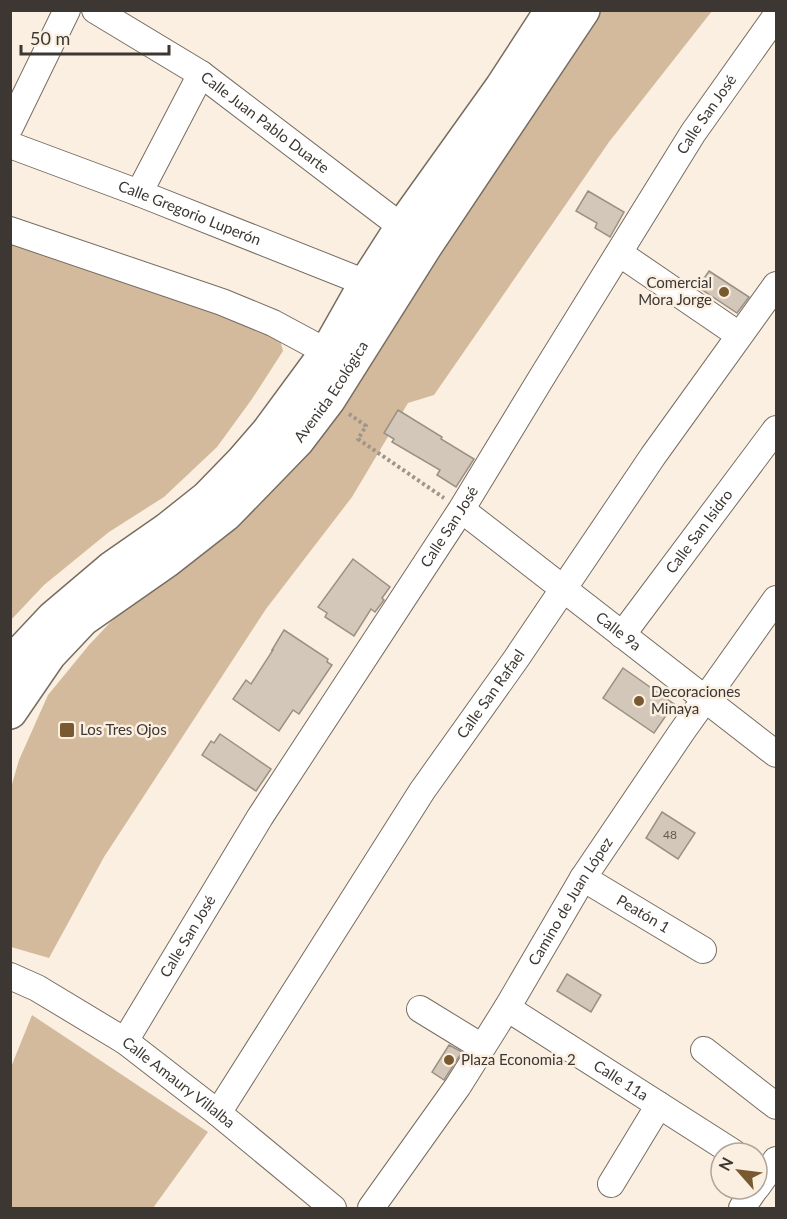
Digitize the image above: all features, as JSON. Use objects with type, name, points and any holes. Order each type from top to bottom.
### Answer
[{"type":"main road","name":"Avenida Ecológica","points":[[10,712],[49,655],[83,619],[166,561],[226,514],[297,441],[329,399],[379,292],[502,87],[552,10]]},
{"type":"main road","name":"Avenida Ecológica","points":[[414,236],[583,10]]},
{"type":"main road","name":"Avenida Ecológica","points":[[15,653],[112,568],[168,529],[207,498],[268,432],[327,352],[379,292]]},
{"type":"street","points":[[10,127],[67,10]]},
{"type":"street","name":"Calle Juan Pablo Duarte","points":[[95,10],[201,74],[414,236]]},
{"type":"street","name":"Calle San José","points":[[125,1041],[260,817],[461,510],[693,133],[777,16]]},
{"type":"street","points":[[139,194],[201,74]]},
{"type":"street","name":"Calle Gregorio Luperón","points":[[10,145],[139,194],[379,292]]},
{"type":"street","points":[[10,230],[222,302],[273,323],[327,352],[329,399]]},
{"type":"street","points":[[619,253],[739,335]]},
{"type":"street","name":"Calle San Rafael","points":[[218,1113],[422,791],[516,659],[653,456],[777,285]]},
{"type":"street","name":"Calle San Isidro","points":[[621,635],[777,429]]},
{"type":"street","name":"Calle 9a","points":[[461,510],[705,698],[773,742]]},
{"type":"street","name":"Camino de Juan López","points":[[371,1209],[458,1086],[584,878],[705,698],[777,599]]},
{"type":"street","name":"Peatón 1","points":[[584,878],[703,950]]},
{"type":"street","name":"Calle Amaury Villalba","points":[[10,976],[37,988],[125,1041],[218,1113],[333,1209]]},
{"type":"street","name":"Calle 11a","points":[[507,1008],[715,1141]]},
{"type":"street","points":[[420,1009],[482,1047]]},
{"type":"street","points":[[704,1050],[777,1106]]},
{"type":"street","points":[[611,1184],[659,1105]]},
{"type":"path","points":[[366,426],[358,439],[461,510]]},
{"type":"shaded area","points":[[600,11],[712,11],[609,142],[434,395],[408,403],[352,497],[266,609],[104,857],[49,958],[11,947],[10,791],[19,760],[48,695],[120,612],[321,428]]},
{"type":"shaded area","points":[[11,234],[278,332],[283,351],[217,447],[164,497],[109,532],[44,585],[11,620]]},
{"type":"shaded area","points":[[32,1015],[208,1132],[153,1208],[11,1208],[11,1067]]},
{"type":"building","points":[[588,191],[624,212],[610,237],[595,228],[597,223],[576,211]]},
{"type":"building","name":"Comercial Mora Jorge","points":[[709,271],[749,297],[737,313],[698,287]]},
{"type":"building","points":[[398,410],[474,459],[456,487],[437,475],[440,470],[392,442],[394,439],[384,433]]},
{"type":"building","points":[[353,559],[390,587],[382,598],[384,600],[375,612],[371,609],[354,636],[325,617],[327,613],[318,607]]},
{"type":"building","points":[[284,630],[328,659],[327,662],[332,665],[299,714],[293,710],[279,731],[233,699],[246,680],[251,684]]},
{"type":"building","name":"Decoraciones Minaya","points":[[623,668],[674,704],[654,733],[603,698]]},
{"type":"building","points":[[220,734],[271,769],[256,791],[202,755],[211,741],[214,743]]},
{"type":"building","points":[[662,812],[695,833],[678,859],[646,838]]},
{"type":"building","points":[[567,974],[601,995],[591,1012],[557,991]]},
{"type":"building","name":"Plaza Economia 2","points":[[449,1045],[462,1052],[444,1080],[432,1072]]},
{"type":"place","name":"Comercial Mora Jorge","points":[[724,292]]},
{"type":"place","name":"Decoraciones Minaya","points":[[639,701]]},
{"type":"place","name":"Los Tres Ojos","points":[[67,730]]},
{"type":"place","name":"Plaza Economia 2","points":[[449,1060]]}]
